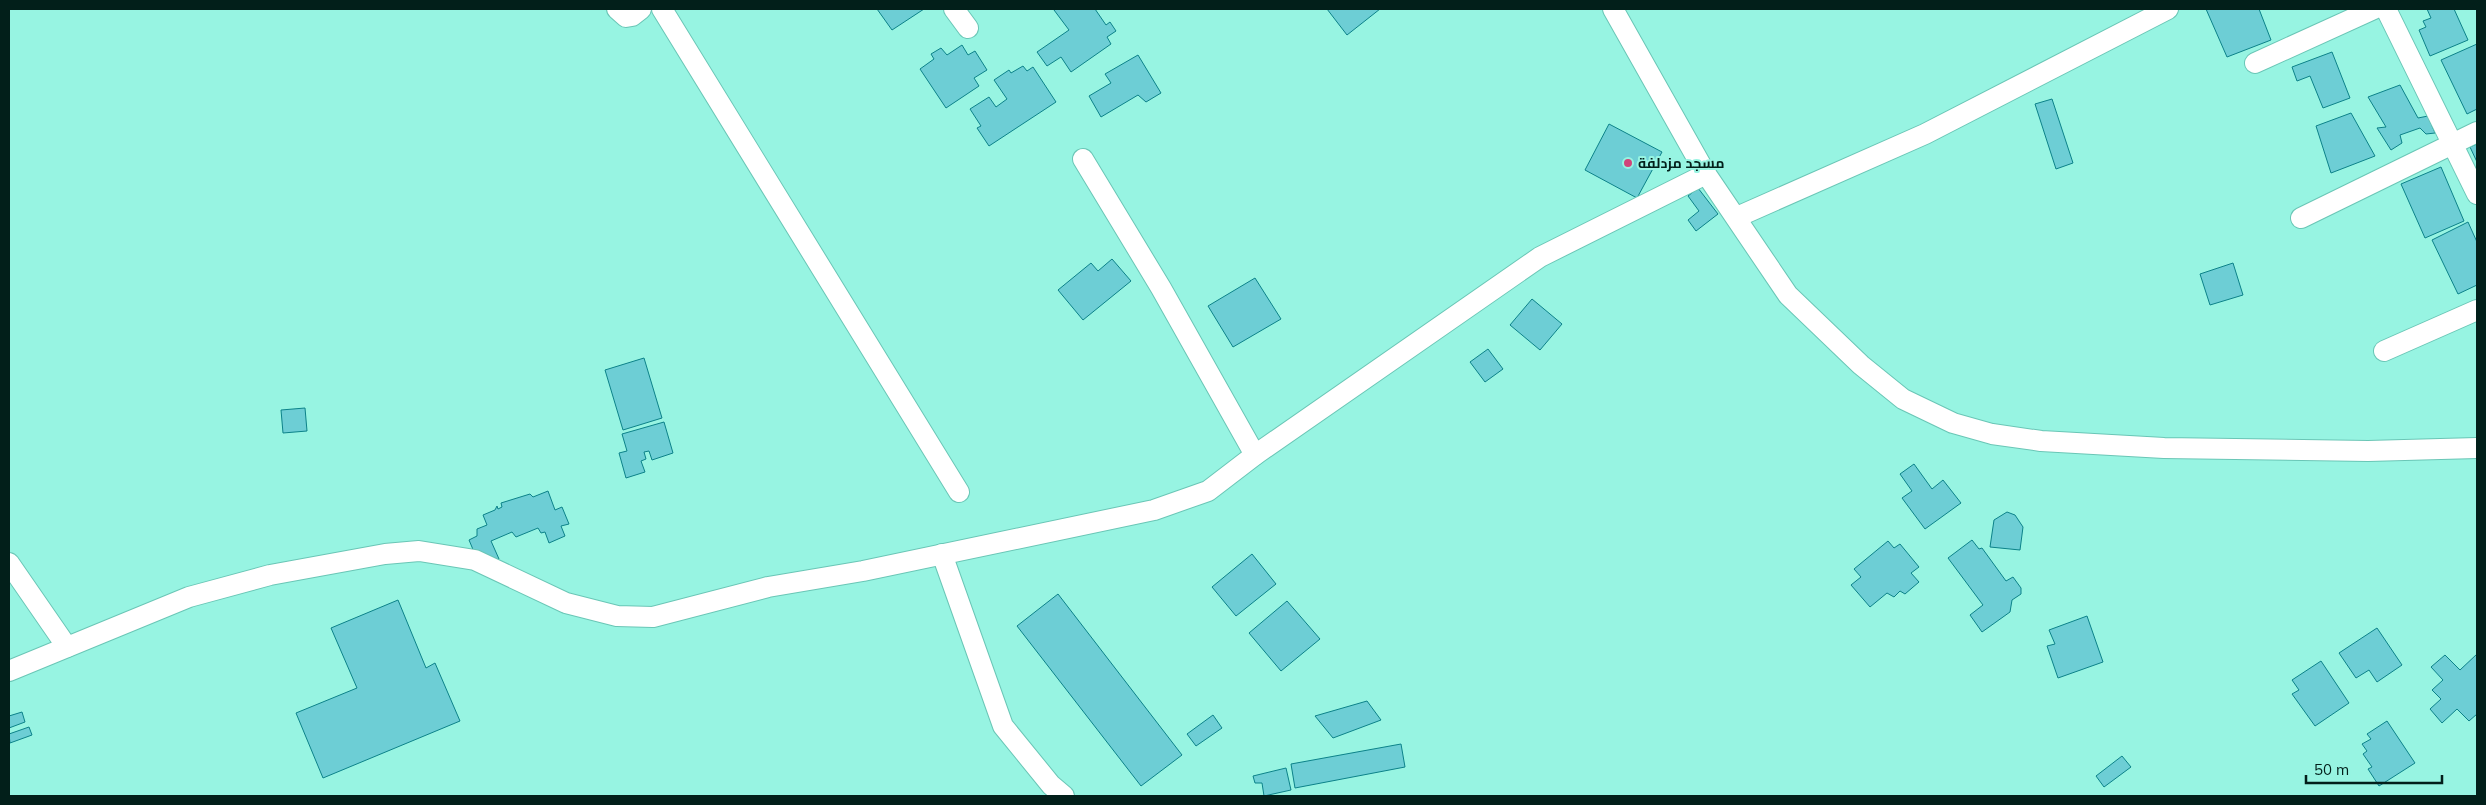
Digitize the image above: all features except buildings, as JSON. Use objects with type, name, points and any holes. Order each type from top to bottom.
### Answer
[{"type":"street","points":[[617,9],[626,17],[632,16],[641,9]]},
{"type":"street","points":[[662,9],[959,492]]},
{"type":"street","points":[[954,9],[968,28]]},
{"type":"street","points":[[1613,9],[1706,174],[1737,217],[1788,295],[1861,365],[1903,399],[1953,423],[1992,434],[2041,441],[2164,448],[2368,451],[2477,448]]},
{"type":"street","points":[[1737,217],[1925,134],[2168,9]]},
{"type":"street","points":[[2255,63],[2374,9]]},
{"type":"street","points":[[2386,9],[2477,194]]},
{"type":"street","points":[[2301,218],[2477,132]]},
{"type":"street","points":[[1083,159],[1161,288],[1256,455]]},
{"type":"street","points":[[9,671],[189,596],[270,575],[385,554],[419,551],[475,560],[566,604],[617,616],[653,617],[768,587],[863,571],[1154,510],[1182,502],[1208,491],[1256,455],[1540,257],[1706,174]]},
{"type":"street","points":[[2384,351],[2477,310]]},
{"type":"street","points":[[942,554],[1004,726],[1051,785],[1064,796]]},
{"type":"street","points":[[9,563],[67,647]]},
{"type":"place","name":"مسجد مزدلفة","points":[[1628,163]]}]
